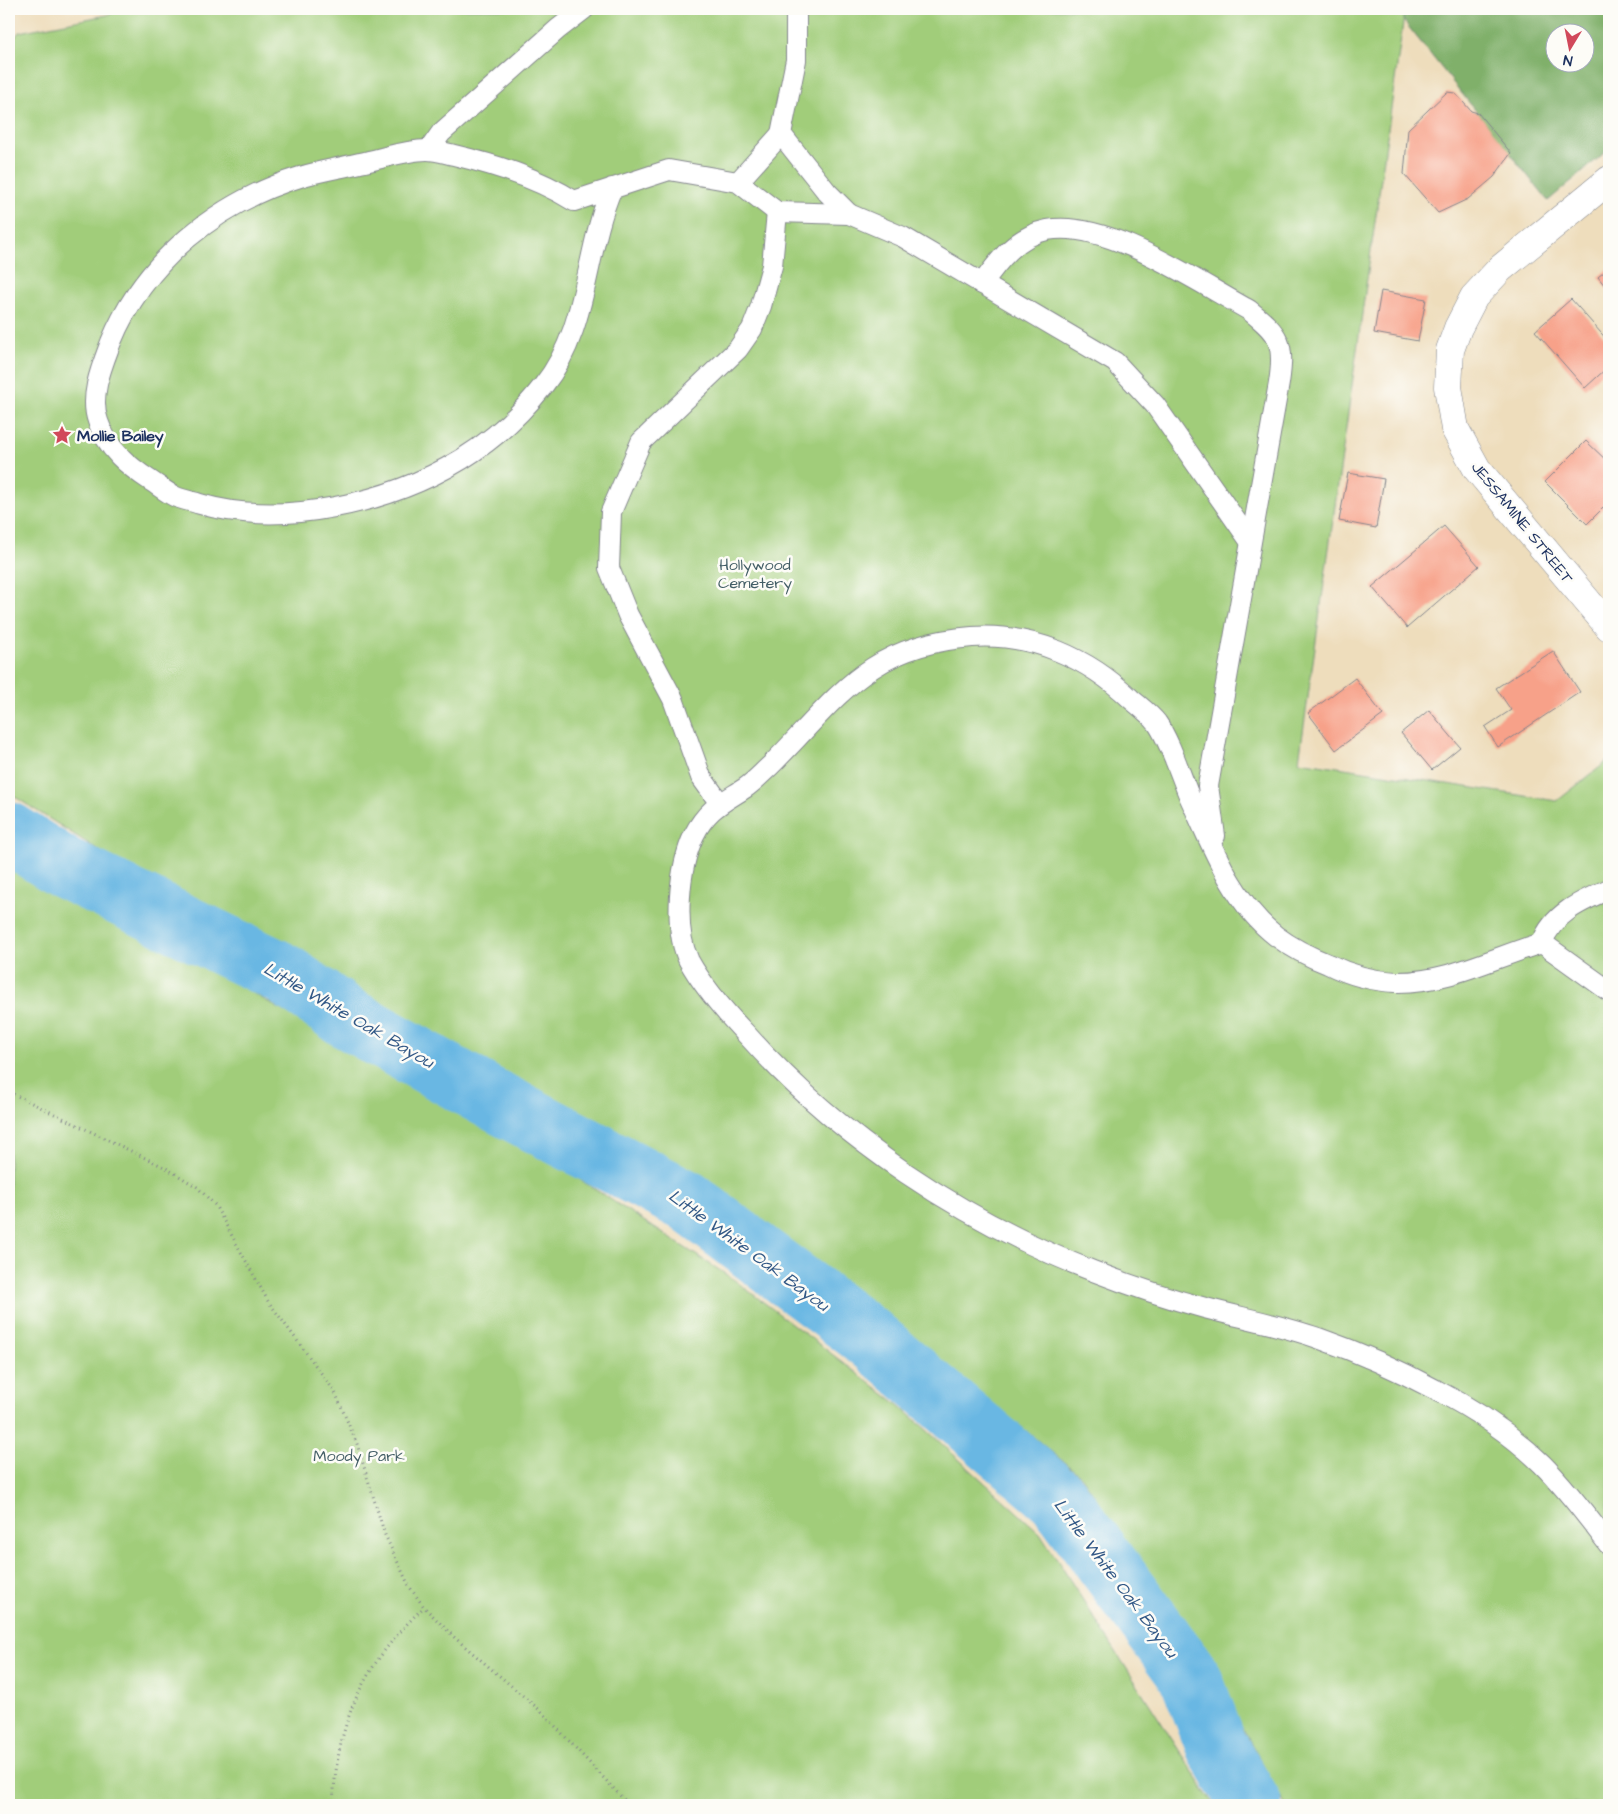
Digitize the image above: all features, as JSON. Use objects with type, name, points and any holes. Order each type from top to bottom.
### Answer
[{"type":"street","name":"JESSAMINE STREET","points":[[1609,180],[1500,269],[1474,297],[1458,328],[1450,350],[1448,387],[1455,429],[1477,469],[1609,627]]},
{"type":"lane","points":[[429,150],[441,133],[558,29],[584,9]]},
{"type":"lane","points":[[738,182],[781,134],[796,60],[796,9]]},
{"type":"lane","points":[[781,134],[827,192],[849,214]]},
{"type":"lane","points":[[612,188],[597,227],[584,297],[565,355],[545,385],[518,415],[493,437],[463,458],[426,478],[354,504],[289,512],[254,513],[212,507],[175,496],[120,459],[97,419],[95,401],[98,381],[119,324],[134,298],[170,253],[193,233],[256,193],[301,176],[429,150],[469,159],[526,177],[553,187],[574,201],[612,188],[669,170],[738,182],[777,212],[849,214],[903,237],[1115,362],[1155,405],[1250,541]]},
{"type":"lane","points":[[719,802],[701,777],[673,699],[628,615],[609,568],[611,512],[641,442],[738,349],[752,330],[772,266],[777,212]]},
{"type":"lane","points":[[982,284],[1004,255],[1028,237],[1046,230],[1066,229],[1084,231],[1126,245],[1249,310],[1266,324],[1282,348],[1282,360],[1208,786],[1218,860]]},
{"type":"lane","points":[[1542,943],[1503,955],[1465,970],[1397,982],[1345,972],[1297,949],[1274,935],[1256,917],[1218,860],[1158,724],[1125,692],[1102,674],[1079,660],[1055,649],[1006,638],[980,637],[930,644],[908,650],[869,669],[831,700],[749,786],[719,802],[694,835],[684,865],[680,926],[687,958],[725,1011],[767,1058],[819,1106],[925,1185],[968,1211],[1029,1243],[1093,1271],[1201,1307],[1258,1320],[1316,1337],[1432,1387],[1480,1413],[1540,1462],[1609,1545]]},
{"type":"lane","points":[[1542,943],[1548,928],[1573,906],[1609,889]]},
{"type":"lane","points":[[1542,943],[1609,991]]},
{"type":"path","points":[[9,1092],[166,1168],[197,1187],[215,1205],[268,1301],[334,1392],[357,1444],[385,1535],[409,1586],[424,1607],[455,1638],[542,1712],[629,1805]]},
{"type":"path","points":[[333,1805],[340,1744],[350,1710],[366,1676],[395,1638],[424,1607]]},
{"type":"green space","name":"Hollywood Cemetery","points":[[125,9],[1405,9],[1299,761],[1557,801],[1609,760],[1609,1805],[1285,1805],[1203,1656],[1082,1477],[910,1335],[748,1222],[473,1062],[144,879],[9,793],[9,45],[19,32],[107,15]]},
{"type":"green space","points":[[1405,9],[1609,9],[1609,149],[1548,201],[1403,20]]},
{"type":"green space","name":"Moody Park","points":[[9,862],[186,953],[352,1052],[573,1175],[733,1279],[899,1405],[1040,1533],[1214,1805],[9,1805]]},
{"type":"building","points":[[1447,92],[1455,93],[1471,111],[1478,113],[1511,153],[1494,177],[1468,199],[1438,213],[1404,174],[1408,129]]},
{"type":"building","points":[[1609,268],[1609,291],[1598,277]]},
{"type":"building","points":[[1381,291],[1426,299],[1418,341],[1374,333]]},
{"type":"building","points":[[1571,299],[1609,342],[1609,366],[1585,388],[1535,331]]},
{"type":"building","points":[[1586,441],[1609,463],[1609,502],[1587,524],[1545,482]]},
{"type":"building","points":[[1348,473],[1384,479],[1376,528],[1339,521]]},
{"type":"building","points":[[1444,526],[1479,566],[1407,628],[1372,587]]},
{"type":"building","points":[[1553,651],[1580,692],[1498,747],[1485,727],[1511,710],[1496,688]]},
{"type":"building","points":[[1355,678],[1383,715],[1336,750],[1308,713]]},
{"type":"building","points":[[1429,710],[1460,747],[1432,770],[1401,733]]},
{"type":"waterway","name":"Little White Oak Bayou","points":[[9,833],[61,866],[282,973],[349,1019],[492,1099],[687,1201],[871,1339],[1058,1498],[1191,1678],[1217,1747],[1251,1805]]},
{"type":"place","name":"Mollie Bailey","points":[[62,435]]}]
